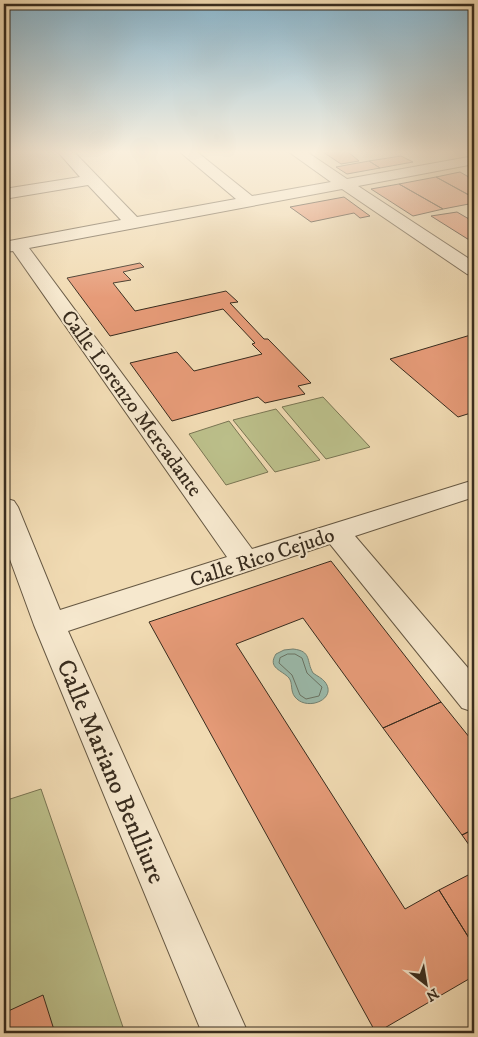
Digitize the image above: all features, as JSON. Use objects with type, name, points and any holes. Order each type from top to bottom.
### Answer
[{"type":"street","points":[[111,200],[133,223]]},
{"type":"street","points":[[11,246],[257,200]]},
{"type":"street","points":[[369,200],[474,270]]},
{"type":"street","name":"Calle Lorenzo Mercadante","points":[[11,246],[246,562]]},
{"type":"street","name":"Calle Rico Cejudo","points":[[50,625],[474,488]]},
{"type":"street","name":"Calle Mariano Benlliure","points":[[4,507],[50,625],[225,1033]]},
{"type":"street","points":[[336,532],[474,698]]},
{"type":"green space","points":[[323,397],[370,447],[326,459],[282,407]]},
{"type":"green space","points":[[276,409],[320,460],[275,472],[233,420]]},
{"type":"green space","points":[[229,421],[268,472],[226,485],[189,434]]},
{"type":"green space","points":[[41,789],[125,1033],[4,1033],[4,801]]},
{"type":"water","points":[[293,649],[306,654],[313,673],[325,682],[328,688],[327,694],[319,702],[307,703],[295,697],[289,678],[274,666],[276,654],[284,650]]},
{"type":"building","points":[[326,200],[349,200],[370,216],[360,218],[354,213],[311,222],[290,207]]},
{"type":"building","points":[[389,200],[428,200],[443,209],[413,216]]},
{"type":"building","points":[[428,200],[474,200],[474,203],[443,209]]},
{"type":"building","points":[[457,212],[474,222],[474,243],[431,216]]},
{"type":"building","points":[[140,263],[144,267],[123,272],[131,280],[113,283],[135,311],[226,291],[238,302],[230,303],[264,339],[268,339],[311,383],[298,386],[305,394],[265,403],[258,397],[172,421],[130,363],[177,352],[194,371],[262,354],[252,344],[255,343],[223,309],[110,336],[67,278]]},
{"type":"building","points":[[474,334],[474,412],[458,417],[390,359]]},
{"type":"building","points":[[331,561],[441,702],[383,728],[303,618],[236,644],[405,909],[439,890],[474,946],[474,976],[376,1033],[149,622]]},
{"type":"building","points":[[441,702],[474,743],[474,829],[462,835],[383,728]]},
{"type":"building","points":[[474,829],[474,852],[462,835]]},
{"type":"building","points":[[474,872],[474,946],[439,890]]},
{"type":"building","points":[[43,995],[55,1033],[4,1033],[4,1013]]}]
